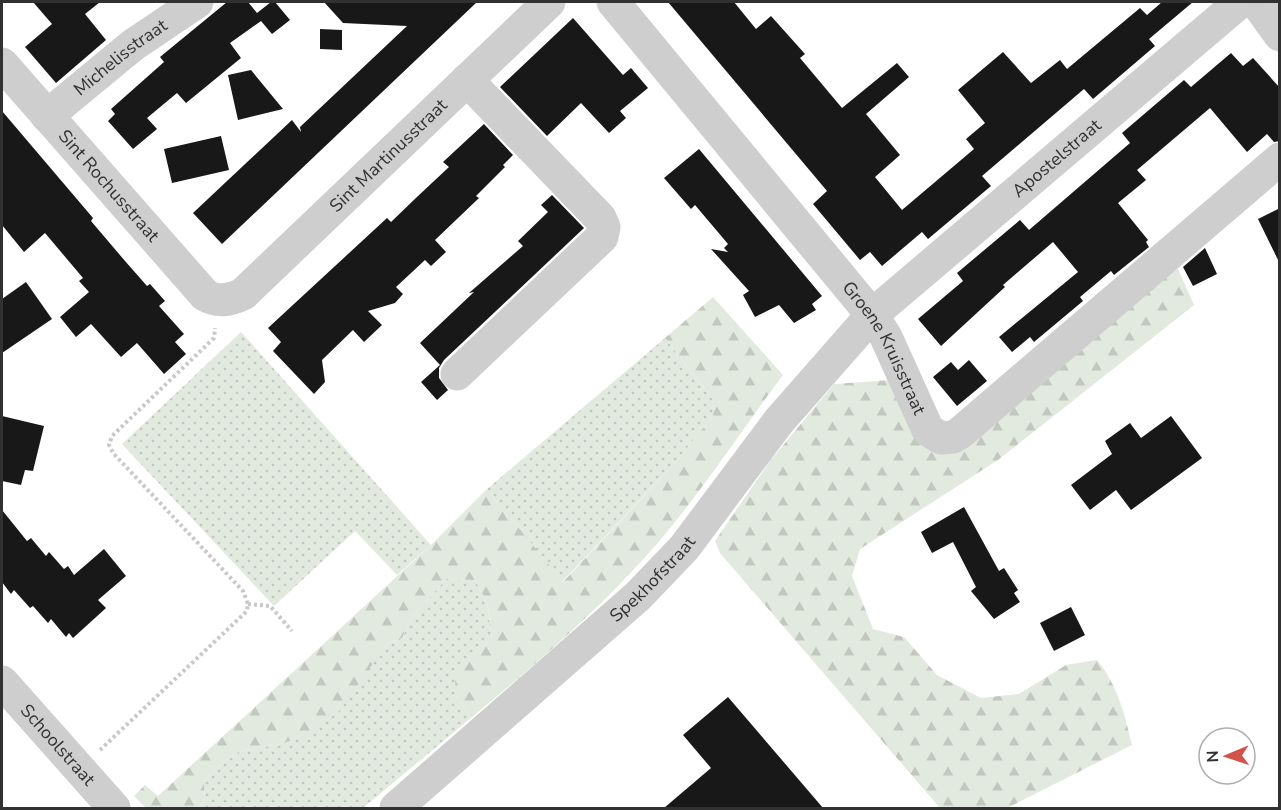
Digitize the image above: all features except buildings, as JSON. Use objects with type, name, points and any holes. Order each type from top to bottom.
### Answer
[{"type":"street","name":"Michelisstraat","points":[[47,116],[133,45],[197,2]]},
{"type":"street","name":"Sint Martinusstraat","points":[[220,301],[243,294],[549,2]]},
{"type":"street","name":"Groene Kruisstraat","points":[[613,2],[872,315],[886,337],[931,434],[941,438],[954,437],[1280,159]]},
{"type":"street","name":"Apostelstraat","points":[[872,315],[1240,2]]},
{"type":"street","points":[[1256,2],[1280,35]]},
{"type":"street","name":"Sint Rochusstraat","points":[[2,64],[205,295],[220,301]]},
{"type":"street","points":[[457,374],[602,237],[604,227],[600,218],[468,80]]},
{"type":"street","name":"Spekhofstraat","points":[[396,808],[638,596],[684,548],[779,421],[872,315]]},
{"type":"street","name":"Schoolstraat","points":[[2,682],[114,808]]},
{"type":"path","points":[[79,769],[243,616],[248,604],[243,591],[113,453],[109,445],[112,436],[214,338],[220,301]]},
{"type":"path","points":[[248,604],[270,606],[292,631]]},
{"type":"green space","points":[[1175,262],[1194,305],[998,460],[860,549],[852,576],[873,629],[904,637],[937,675],[981,698],[1019,694],[1066,665],[1097,660],[1110,679],[1123,711],[1132,745],[1007,808],[940,808],[720,553],[715,541],[770,461],[834,384],[891,380],[922,444]]},
{"type":"green space","points":[[713,297],[783,375],[694,498],[656,545],[597,607],[514,682],[471,718],[456,696],[455,678],[471,656],[492,639],[487,602],[475,580],[446,579],[412,617],[402,638],[387,644],[339,711],[309,734],[281,744],[245,750],[226,760],[204,781],[205,801],[198,808],[146,808],[134,796],[145,785],[158,796],[431,545],[487,489],[563,582],[675,463],[713,416],[714,401],[665,338]]},
{"type":"green space","points":[[241,332],[431,545],[397,575],[355,531],[274,606],[122,444]]},
{"type":"green space","points":[[665,338],[714,401],[713,416],[675,463],[562,582],[487,489]]},
{"type":"green space","points":[[446,579],[475,580],[487,602],[492,639],[471,656],[456,696],[471,718],[363,808],[198,808],[205,801],[204,781],[226,760],[245,750],[281,744],[377,657],[387,644],[402,638],[412,617]]}]
